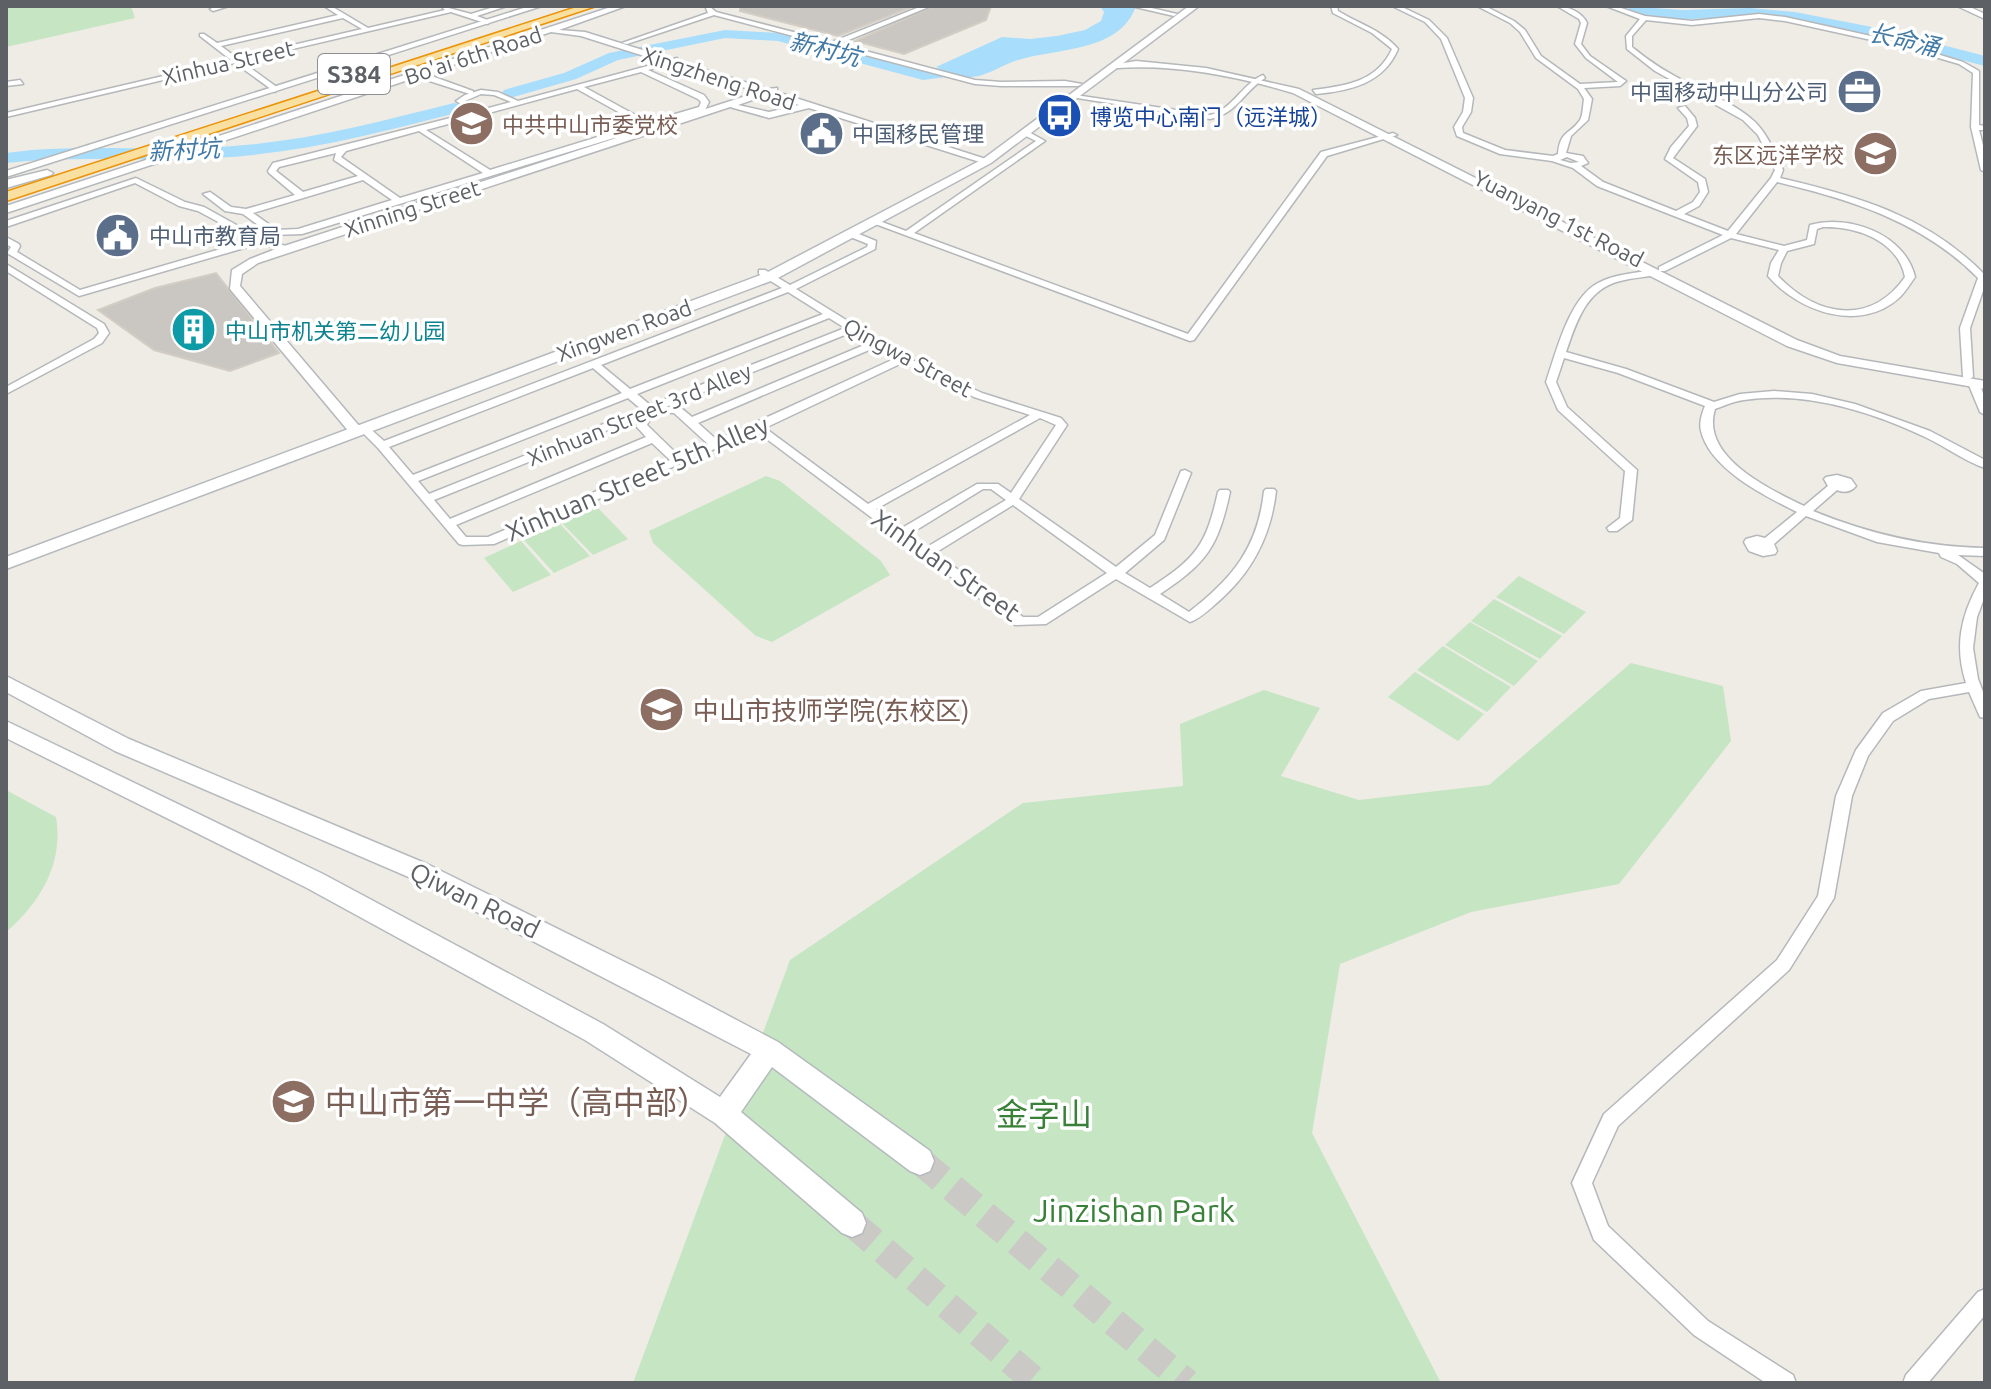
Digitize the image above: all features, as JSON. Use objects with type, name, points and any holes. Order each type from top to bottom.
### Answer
[{"type":"highway","name":"Bo'ai 6th Road","points":[[6,185],[41,169],[71,165],[564,6]]},
{"type":"highway","name":"Bo'ai 6th Road","points":[[6,197],[591,6]]},
{"type":"highway","points":[[288,106],[364,91]]},
{"type":"main road","name":"Xingwen Road","points":[[767,274],[985,157],[1184,6]]},
{"type":"main road","name":"Xingwen Road","points":[[6,552],[767,274],[874,222],[1027,133],[1195,6]]},
{"type":"main road","name":"Xingwen Road","points":[[6,563],[356,425]]},
{"type":"main road","name":"Qiwan Road","points":[[6,683],[122,745],[419,871],[769,1050],[920,1161]]},
{"type":"main road","points":[[6,729],[315,881],[594,1032],[724,1114],[852,1223]]},
{"type":"main road","points":[[724,1114],[769,1050]]},
{"type":"street","points":[[213,9],[226,6]]},
{"type":"street","points":[[327,6],[366,29]]},
{"type":"street","points":[[441,6],[488,22]]},
{"type":"street","name":"Bo'ai 6th Road","points":[[6,174],[41,169],[110,142],[538,6]]},
{"type":"street","name":"Bo'ai 6th Road","points":[[6,210],[622,6]]},
{"type":"street","points":[[833,44],[928,6]]},
{"type":"street","points":[[1134,6],[1174,14]]},
{"type":"street","points":[[1310,93],[1332,91],[1377,76],[1391,64],[1395,49],[1386,36],[1342,17],[1335,12],[1334,6]]},
{"type":"street","points":[[1395,6],[1427,21],[1444,38],[1469,98],[1467,112],[1458,127],[1460,134],[1503,152],[1559,157]]},
{"type":"street","points":[[1480,6],[1523,31],[1538,57],[1578,86],[1588,99],[1584,120],[1567,134],[1562,144],[1559,157],[1562,164],[1576,166],[1600,184],[1675,215],[1730,235],[1784,249],[1811,242],[1813,227],[1820,224],[1843,226],[1875,237],[1898,250],[1907,262],[1910,277],[1894,301],[1874,311],[1850,313],[1825,309],[1799,299],[1780,286],[1773,276],[1784,249]]},
{"type":"street","points":[[1560,6],[1582,18],[1584,23],[1578,44],[1588,57],[1622,81],[1620,84],[1578,86]]},
{"type":"street","points":[[1609,6],[1644,18],[1692,23],[1759,16],[1785,19],[1896,43],[1961,63],[1977,72],[1975,127],[1985,170]]},
{"type":"street","points":[[1961,6],[1985,17]]},
{"type":"street","points":[[470,16],[502,7],[516,13]]},
{"type":"street","name":"Xinhua Street","points":[[6,115],[451,10]]},
{"type":"street","points":[[621,44],[713,10],[992,85],[1047,81],[1078,84]]},
{"type":"street","points":[[218,45],[343,16]]},
{"type":"street","points":[[1613,528],[1626,520],[1631,470],[1562,408],[1551,382],[1573,322],[1593,290],[1623,277],[1658,271],[1730,235],[1779,170],[1766,141],[1748,119],[1674,81],[1645,63],[1629,48],[1629,36],[1644,18]]},
{"type":"street","name":"Xingzheng Road","points":[[583,19],[585,29],[621,44]]},
{"type":"street","name":"Xingzheng Road","points":[[540,33],[582,34],[621,44],[985,157]]},
{"type":"street","points":[[202,35],[275,90]]},
{"type":"street","name":"Yuanyang 1st Road","points":[[1136,51],[1147,56],[1226,70],[1310,93],[1658,271],[1798,337],[1843,354],[1978,381]]},
{"type":"street","points":[[301,195],[272,171],[276,165],[642,70],[668,59]]},
{"type":"street","points":[[1117,65],[1141,62],[1226,70]]},
{"type":"street","points":[[207,194],[228,209],[246,212],[275,233],[299,232],[404,205],[489,173],[702,108],[705,102],[701,97],[642,70]]},
{"type":"street","points":[[417,74],[470,93],[495,91],[517,103]]},
{"type":"street","points":[[1075,97],[1210,117],[1228,113],[1263,80]]},
{"type":"street","points":[[6,84],[20,82]]},
{"type":"street","points":[[579,87],[647,125]]},
{"type":"street","points":[[470,93],[460,101],[480,113]]},
{"type":"street","points":[[356,425],[242,284],[246,273],[292,251],[773,93]]},
{"type":"street","name":"Xingzheng Road","points":[[773,93],[806,106],[985,157]]},
{"type":"street","name":"Xinning Street","points":[[356,425],[234,286],[236,273],[254,261],[404,205],[773,93]]},
{"type":"street","points":[[735,107],[769,115],[806,106]]},
{"type":"street","points":[[1675,215],[1696,204],[1704,192],[1702,181],[1685,173],[1669,159],[1673,146],[1689,134],[1693,126],[1691,118],[1682,108]]},
{"type":"street","points":[[1975,127],[1985,128]]},
{"type":"street","points":[[420,129],[489,173]]},
{"type":"street","points":[[907,234],[1041,141],[1027,133]]},
{"type":"street","points":[[874,222],[1190,338],[1324,154],[1389,136]]},
{"type":"street","points":[[343,149],[337,158],[404,205]]},
{"type":"street","points":[[246,212],[363,177]]},
{"type":"street","points":[[1775,179],[1845,199],[1907,222],[1946,243],[1972,264],[1983,278],[1965,328],[1985,412]]},
{"type":"street","points":[[6,225],[136,184],[251,242],[284,250]]},
{"type":"street","points":[[68,189],[61,197],[73,202]]},
{"type":"street","points":[[26,204],[48,201],[59,207]]},
{"type":"street","points":[[382,446],[791,288],[871,249],[873,243],[869,240],[851,234]]},
{"type":"street","points":[[6,238],[21,245],[17,253],[81,291],[251,242]]},
{"type":"street","points":[[6,267],[101,326],[104,333],[98,341],[6,391]]},
{"type":"street","name":"Qingwa Street","points":[[767,274],[902,359],[978,395],[1039,414]]},
{"type":"street","points":[[409,480],[831,314]]},
{"type":"street","name":"Xinhuan Street 3rd Alley","points":[[426,499],[853,328]]},
{"type":"street","points":[[690,422],[878,343]]},
{"type":"street","points":[[1561,354],[1622,371],[1712,405]]},
{"type":"street","name":"Xinhuan Street 5th Alley","points":[[356,425],[382,446],[463,541],[490,541],[757,427],[902,359]]},
{"type":"street","points":[[595,365],[649,410],[677,410],[716,445]]},
{"type":"street","points":[[1985,465],[1913,428],[1876,414],[1827,402],[1761,395],[1724,399],[1712,405],[1706,418],[1706,431],[1722,457],[1754,484],[1805,512],[1880,539],[1930,548],[1985,552]]},
{"type":"street","points":[[649,410],[641,426],[678,461]]},
{"type":"street","points":[[867,509],[1039,414],[1062,425],[1013,499],[926,553]]},
{"type":"street","name":"Xinhuan Street","points":[[757,427],[1020,622],[1041,621],[1116,573],[1160,537],[1185,473]]},
{"type":"street","points":[[448,524],[654,438]]},
{"type":"street","points":[[901,534],[981,486],[994,486],[1116,573],[1190,618],[1222,595],[1249,563],[1262,536],[1270,491]]},
{"type":"street","points":[[1767,543],[1835,486]]},
{"type":"street","points":[[1150,594],[1200,559],[1210,545],[1224,492]]},
{"type":"street","points":[[1930,548],[1961,561],[1985,582],[1969,610],[1965,647],[1972,687],[1985,713]]},
{"type":"street","points":[[1785,1383],[1701,1328],[1601,1233],[1582,1183],[1611,1120],[1783,965],[1826,898],[1844,796],[1861,754],[1888,717],[1926,695],[1972,687]]},
{"type":"street","points":[[1914,1383],[1985,1299]]},
{"type":"green space","points":[[6,6],[131,6],[135,18],[6,47]]},
{"type":"green space","points":[[766,476],[780,481],[881,561],[890,575],[772,642],[756,636],[653,543],[649,531]]},
{"type":"green space","points":[[597,507],[628,539],[593,555],[562,523]]},
{"type":"green space","points":[[560,524],[590,556],[554,573],[524,540]]},
{"type":"green space","points":[[521,541],[551,575],[513,592],[484,558]]},
{"type":"green space","points":[[1519,576],[1586,612],[1564,634],[1496,597]]},
{"type":"green space","points":[[1494,599],[1562,636],[1540,659],[1471,621]]},
{"type":"green space","points":[[1470,622],[1538,661],[1514,686],[1445,645]]},
{"type":"green space","points":[[1443,646],[1511,687],[1487,712],[1417,670]]},
{"type":"green space","name":"金字山","points":[[1631,663],[1723,686],[1731,741],[1619,884],[1471,912],[1340,964],[1312,1133],[1441,1383],[633,1383],[790,960],[1023,803],[1183,786],[1180,724],[1264,690],[1320,708],[1281,776],[1359,800],[1489,785]]},
{"type":"green space","points":[[1415,672],[1484,714],[1458,741],[1388,697]]},
{"type":"green space","points":[[6,790],[56,817],[58,834],[53,866],[47,881],[29,908],[6,932]]},
{"type":"water","points":[[1100,6],[1136,6],[1128,21],[1116,32],[1086,46],[1018,60],[972,77],[936,67],[1002,37],[1030,39],[1085,30],[1101,21],[1104,12]]},
{"type":"building","points":[[740,6],[914,6],[838,36],[740,11]]},
{"type":"building","points":[[934,6],[991,6],[986,20],[904,54],[855,41]]},
{"type":"building","name":"中山市机关第二幼儿园","points":[[216,273],[279,353],[230,371],[154,350],[98,310],[155,288]]},
{"type":"waterway","name":"长命涌","points":[[1632,6],[1665,14],[1750,12],[1823,21],[1985,61]]},
{"type":"waterway","name":"新村坑","points":[[510,93],[570,76],[614,56],[725,34],[778,37],[923,75],[955,72],[995,56]]},
{"type":"waterway","name":"新村坑","points":[[6,158],[58,153],[245,151],[335,137],[454,108]]},
{"type":"tunnel","points":[[920,1161],[1187,1383]]},
{"type":"tunnel","points":[[852,1223],[1037,1383]]},
{"type":"place","name":"中国移动中山分公司","points":[[1859,91]]},
{"type":"place","name":"博览中心南门（远洋城）","points":[[1059,116]]},
{"type":"place","name":"中共中山市委党校","points":[[471,124]]},
{"type":"place","name":"中国移民管理","points":[[821,133]]},
{"type":"place","name":"东区远洋学校","points":[[1875,154]]},
{"type":"place","name":"中山市教育局","points":[[118,235]]},
{"type":"place","name":"中山市机关第二幼儿园","points":[[194,330]]},
{"type":"place","name":"中山市技师学院(东校区)","points":[[662,710]]},
{"type":"place","name":"中山市第一中学（高中部）","points":[[294,1102]]},
{"type":"park label","name":"Jinzishan Park","points":[[1134,1210]]}]
